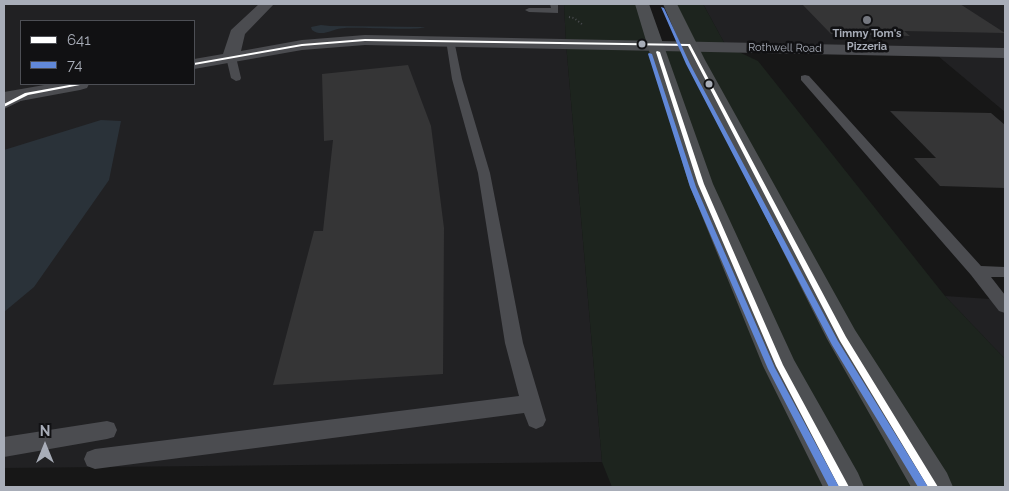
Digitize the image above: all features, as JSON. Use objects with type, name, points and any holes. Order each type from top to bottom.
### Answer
[{"type":"main road","points":[[642,4],[701,184],[780,366],[844,487]]},
{"type":"main road","points":[[670,4],[689,45],[843,339],[933,487]]},
{"type":"street","points":[[231,57],[237,33],[267,4]]},
{"type":"street","name":"Rothwell Road","points":[[195,64],[302,45],[366,40],[450,40],[1005,53]]},
{"type":"street","points":[[4,98],[75,85]]},
{"type":"lane","points":[[529,10],[554,11],[554,4]]},
{"type":"lane","points":[[95,459],[533,412],[514,343],[484,173],[457,79],[450,40]]},
{"type":"lane","points":[[231,57],[236,78]]},
{"type":"lane","points":[[805,78],[977,271],[1005,307]]},
{"type":"lane","points":[[4,106],[27,94]]},
{"type":"lane","points":[[977,271],[1005,272]]},
{"type":"lane","points":[[4,447],[107,430]]},
{"type":"shaded area","points":[[4,4],[564,4],[602,462],[4,468]]},
{"type":"shaded area","points":[[564,4],[642,4],[655,45],[689,45],[670,4],[703,4],[726,46],[758,61],[945,296],[1005,359],[1005,487],[612,487],[602,462]]},
{"type":"shaded area","points":[[703,4],[1005,4],[1005,112],[932,51],[726,46]]},
{"type":"shaded area","points":[[321,25],[425,27],[411,29],[341,28],[324,33],[312,30],[311,27]]},
{"type":"shaded area","points":[[101,120],[121,121],[109,180],[34,287],[4,312],[4,150]]},
{"type":"shaded area","points":[[945,296],[1005,300],[1005,359]]},
{"type":"building","points":[[802,4],[960,4],[1005,33],[904,31],[910,36],[831,34]]},
{"type":"building","points":[[408,65],[431,126],[444,228],[443,374],[273,385],[314,231],[323,231],[333,140],[324,141],[322,74]]},
{"type":"building","points":[[890,111],[991,113],[1005,125],[1005,188],[940,186],[914,158],[936,158]]},
{"type":"transit line","name":"74","points":[[662,8],[688,64],[835,343],[923,487]]},
{"type":"transit line","name":"641","points":[[195,64],[302,45],[365,40],[689,45],[843,339],[933,487]]},
{"type":"transit line","name":"641","points":[[658,52],[701,184],[780,366],[844,487]]},
{"type":"transit line","name":"74","points":[[650,54],[693,187],[772,369],[834,487]]},
{"type":"transit line","name":"641","points":[[4,106],[27,94],[75,85]]},
{"type":"place","name":"Timmy Tom's Pizzeria","points":[[867,20]]}]
